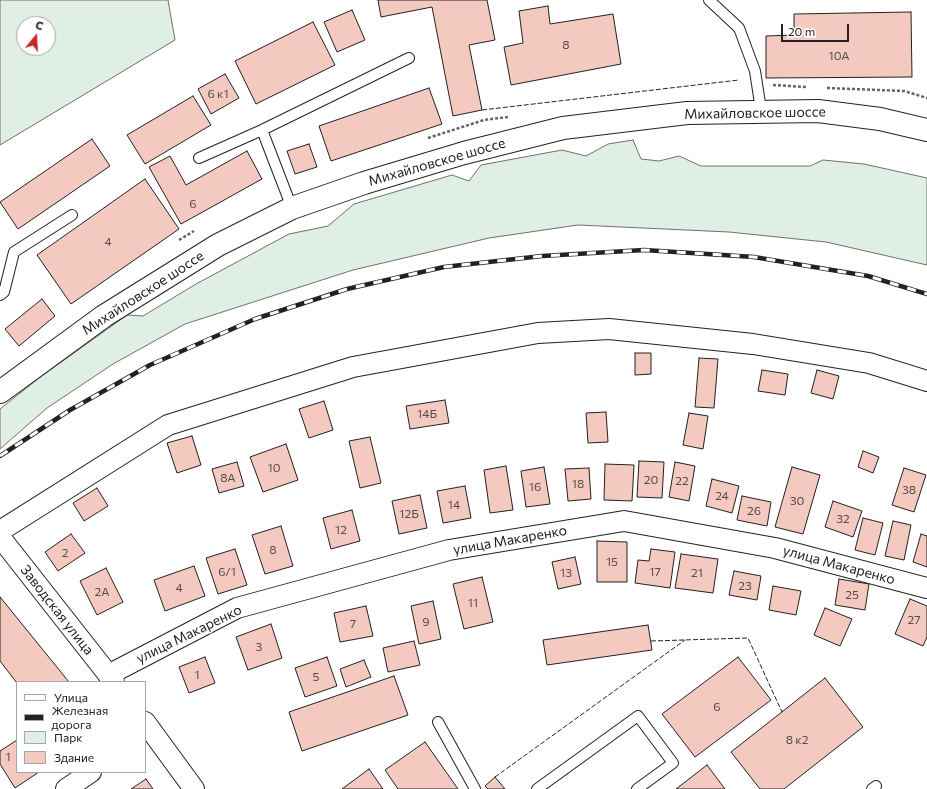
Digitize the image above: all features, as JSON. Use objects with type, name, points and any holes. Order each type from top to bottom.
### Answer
[{"type":"main road","name":"Михайловское шоссе","points":[[0,392],[104,316],[218,245],[292,208],[364,183],[457,155],[563,128],[687,113],[761,110],[818,111],[880,119],[927,130]]},
{"type":"street","points":[[0,531],[168,425],[353,367],[538,332],[609,329],[753,344],[869,363],[927,380]]},
{"type":"street","name":"улица Макаренко","points":[[111,678],[237,608],[449,550],[624,521],[776,548],[927,588]]},
{"type":"street","name":"Заводская улица","points":[[0,537],[111,678]]},
{"type":"street","points":[[147,729],[194,789]]},
{"type":"street","points":[[66,789],[90,773]]},
{"type":"lane","points":[[709,0],[739,28],[755,71],[761,110]]},
{"type":"lane","points":[[199,158],[262,130],[409,58]]},
{"type":"lane","points":[[262,130],[292,208]]},
{"type":"lane","points":[[0,295],[4,292],[14,252],[72,215]]},
{"type":"lane","points":[[537,789],[550,785],[638,716],[673,763],[637,789]]},
{"type":"lane","points":[[438,722],[475,789]]},
{"type":"green space","points":[[0,0],[168,0],[175,40],[0,145]]},
{"type":"green space","points":[[633,140],[641,159],[659,161],[679,156],[701,166],[810,166],[823,160],[864,164],[927,178],[927,265],[826,242],[729,232],[578,225],[489,238],[353,270],[185,324],[113,364],[47,408],[0,449],[0,409],[39,378],[127,315],[143,316],[196,284],[289,234],[328,226],[354,204],[452,175],[469,181],[481,165],[562,150],[586,156],[608,144]]},
{"type":"building","points":[[378,0],[487,0],[495,40],[469,45],[482,110],[453,116],[432,7],[381,17]]},
{"type":"building","points":[[548,6],[550,24],[613,14],[621,64],[511,85],[504,47],[523,43],[519,11]]},
{"type":"building","points":[[352,10],[365,40],[337,52],[324,22]]},
{"type":"building","points":[[911,12],[912,77],[766,78],[766,36],[794,35],[794,14]]},
{"type":"building","points":[[313,22],[335,65],[256,104],[235,61]]},
{"type":"building","points":[[225,74],[239,98],[211,114],[198,89]]},
{"type":"building","points":[[429,88],[442,124],[331,161],[319,126]]},
{"type":"building","points":[[193,96],[211,125],[145,164],[127,135]]},
{"type":"building","points":[[92,139],[110,166],[18,229],[0,202]]},
{"type":"building","points":[[309,144],[317,167],[295,174],[287,151]]},
{"type":"building","points":[[247,151],[262,179],[181,224],[149,167],[170,156],[186,185]]},
{"type":"building","points":[[145,179],[179,229],[71,304],[37,255]]},
{"type":"building","points":[[42,299],[55,316],[19,346],[5,329]]},
{"type":"building","points":[[635,353],[651,353],[651,374],[635,375]]},
{"type":"building","points":[[699,358],[718,359],[714,408],[695,407]]},
{"type":"building","points":[[762,370],[788,374],[785,395],[758,391]]},
{"type":"building","points":[[817,370],[839,376],[833,399],[811,393]]},
{"type":"building","points":[[445,400],[449,423],[410,429],[406,406]]},
{"type":"building","points":[[324,401],[333,430],[309,438],[299,409]]},
{"type":"building","points":[[606,412],[608,442],[588,443],[586,413]]},
{"type":"building","points":[[689,413],[708,416],[703,449],[683,445]]},
{"type":"building","points":[[192,436],[201,465],[177,473],[167,443]]},
{"type":"building","points":[[370,437],[381,483],[360,488],[349,441]]},
{"type":"building","points":[[286,444],[298,480],[263,492],[250,457]]},
{"type":"building","points":[[863,451],[879,457],[873,473],[858,467]]},
{"type":"building","points":[[639,461],[664,462],[662,498],[637,497]]},
{"type":"building","points":[[237,462],[244,486],[219,493],[212,469]]},
{"type":"building","points":[[675,462],[695,466],[689,501],[669,497]]},
{"type":"building","points":[[605,464],[634,465],[632,501],[604,500]]},
{"type":"building","points":[[506,466],[513,510],[490,513],[484,470]]},
{"type":"building","points":[[544,467],[550,504],[526,507],[521,471]]},
{"type":"building","points":[[792,467],[820,475],[803,534],[775,527]]},
{"type":"building","points":[[589,468],[591,499],[568,501],[565,469]]},
{"type":"building","points":[[904,468],[926,475],[914,512],[892,505]]},
{"type":"building","points":[[712,479],[739,486],[732,513],[706,506]]},
{"type":"building","points":[[465,486],[471,518],[443,523],[437,491]]},
{"type":"building","points":[[97,488],[108,506],[84,521],[73,503]]},
{"type":"building","points":[[420,495],[427,528],[399,534],[392,501]]},
{"type":"building","points":[[742,496],[771,502],[767,526],[737,520]]},
{"type":"building","points":[[833,501],[862,511],[853,537],[825,527]]},
{"type":"building","points":[[352,510],[360,541],[331,549],[323,518]]},
{"type":"building","points":[[863,518],[883,523],[875,555],[855,550]]},
{"type":"building","points":[[893,521],[911,525],[904,560],[885,556]]},
{"type":"building","points":[[281,526],[293,566],[265,574],[252,535]]},
{"type":"building","points":[[71,534],[85,553],[58,571],[45,552]]},
{"type":"building","points":[[921,534],[927,536],[927,567],[913,562]]},
{"type":"building","points":[[597,541],[627,542],[627,582],[597,582]]},
{"type":"building","points":[[235,549],[247,585],[218,594],[206,558]]},
{"type":"building","points":[[651,549],[675,552],[670,588],[635,583],[638,560],[649,561]]},
{"type":"building","points":[[681,554],[718,559],[713,593],[675,588]]},
{"type":"building","points":[[575,557],[581,584],[558,589],[552,562]]},
{"type":"building","points":[[194,566],[205,596],[165,611],[154,580]]},
{"type":"building","points":[[106,568],[123,602],[97,615],[80,581]]},
{"type":"building","points":[[734,571],[761,576],[757,600],[729,595]]},
{"type":"building","points":[[482,577],[493,622],[464,629],[453,584]]},
{"type":"building","points":[[839,579],[869,584],[865,610],[835,605]]},
{"type":"building","points":[[773,586],[801,591],[796,615],[769,610]]},
{"type":"building","points":[[0,597],[68,681],[16,682],[0,661]]},
{"type":"building","points":[[910,599],[927,606],[927,637],[923,646],[895,634]]},
{"type":"building","points":[[433,601],[441,639],[419,644],[411,606]]},
{"type":"building","points":[[366,606],[373,636],[340,642],[334,613]]},
{"type":"building","points":[[825,608],[852,619],[840,646],[814,635]]},
{"type":"building","points":[[271,624],[282,658],[248,670],[236,637]]},
{"type":"building","points":[[648,625],[652,650],[547,665],[543,640]]},
{"type":"building","points":[[414,641],[420,665],[388,672],[383,648]]},
{"type":"building","points":[[205,657],[215,683],[189,693],[179,667]]},
{"type":"building","points":[[327,657],[337,686],[305,697],[295,668]]},
{"type":"building","points":[[738,657],[771,700],[695,757],[662,714]]},
{"type":"building","points":[[364,660],[371,677],[346,687],[340,669]]},
{"type":"building","points":[[394,676],[408,715],[302,751],[289,712]]},
{"type":"building","points":[[825,678],[863,727],[784,789],[760,789],[731,752]]},
{"type":"building","points":[[16,741],[16,773],[38,773],[15,788],[0,764],[0,751]]},
{"type":"building","points":[[425,742],[458,789],[398,789],[385,770]]},
{"type":"building","points":[[707,765],[725,789],[676,789]]},
{"type":"building","points":[[369,769],[383,789],[342,789]]},
{"type":"building","points":[[495,777],[505,789],[488,789],[485,786]]},
{"type":"building","points":[[146,779],[153,789],[131,789]]},
{"type":"railway","points":[[0,456],[70,410],[150,365],[255,319],[347,289],[444,267],[542,256],[644,250],[754,257],[868,276],[927,294]]},
{"type":"fence","points":[[482,110],[739,80]]},
{"type":"fence","points":[[651,641],[748,638],[782,712]]},
{"type":"fence","points":[[495,777],[685,640]]}]
